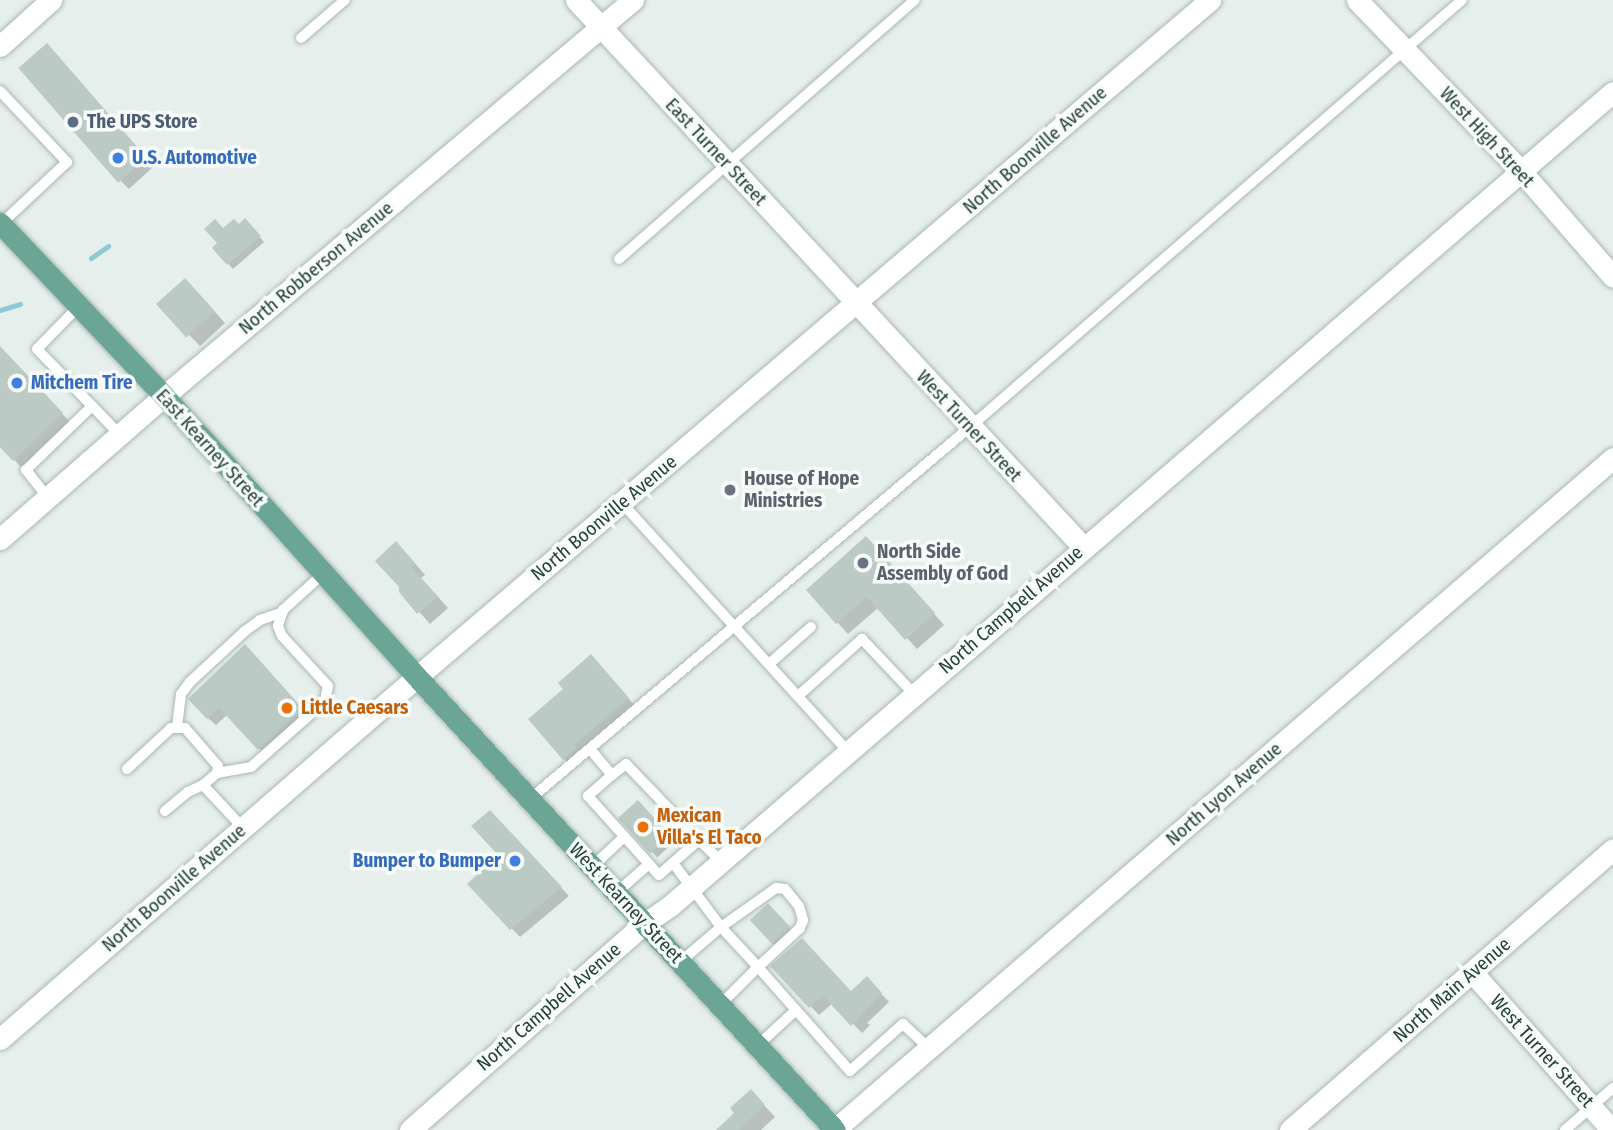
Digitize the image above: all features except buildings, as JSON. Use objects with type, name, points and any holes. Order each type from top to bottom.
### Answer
[{"type":"main road","name":"East Kearney Street","points":[[0,223],[164,396],[417,677]]},
{"type":"main road","name":"West Kearney Street","points":[[417,677],[834,1130]]},
{"type":"street","points":[[0,46],[51,0]]},
{"type":"street","name":"East Turner Street","points":[[576,0],[855,305]]},
{"type":"street","name":"North Robberson Avenue","points":[[0,539],[164,396],[633,0]]},
{"type":"street","name":"North Boonville Avenue","points":[[0,1039],[417,677],[1210,0]]},
{"type":"street","name":"West High Street","points":[[1357,0],[1521,171],[1613,277]]},
{"type":"street","name":"North Campbell Avenue","points":[[410,1130],[644,924],[691,888],[1613,92]]},
{"type":"street","name":"West Turner Street","points":[[855,305],[1083,547]]},
{"type":"street","name":"North Lyon Avenue","points":[[834,1130],[1613,458]]},
{"type":"street","name":"North Main Avenue","points":[[1290,1130],[1613,849]]},
{"type":"street","name":"West Turner Street","points":[[1472,972],[1612,1130]]},
{"type":"lane","points":[[301,38],[345,0]]},
{"type":"lane","points":[[619,258],[915,0]]},
{"type":"lane","points":[[530,799],[970,427],[1462,0]]},
{"type":"lane","points":[[0,92],[67,162],[0,223]]},
{"type":"lane","points":[[79,306],[37,349],[120,435]]},
{"type":"lane","points":[[48,498],[26,470],[92,406]]},
{"type":"lane","points":[[622,503],[848,751]]},
{"type":"lane","points":[[177,727],[181,694],[190,682],[245,631],[260,620],[283,612],[324,573]]},
{"type":"lane","points":[[165,811],[217,773],[251,767],[325,701],[328,686],[282,636],[278,626],[283,612]]},
{"type":"lane","points":[[769,664],[811,627]]},
{"type":"lane","points":[[797,696],[862,639],[914,694]]},
{"type":"lane","points":[[127,769],[171,728],[177,727],[185,728],[214,760],[217,773]]},
{"type":"lane","points":[[590,749],[612,775]]},
{"type":"lane","points":[[699,840],[659,875],[588,796],[626,764],[721,861]]},
{"type":"lane","points":[[203,785],[243,828]]},
{"type":"lane","points":[[592,867],[624,837]]},
{"type":"lane","points":[[673,863],[721,927],[850,1071],[903,1024],[929,1048]]},
{"type":"lane","points":[[616,893],[649,864]]},
{"type":"lane","points":[[680,962],[767,891],[776,888],[785,890],[799,906],[803,920],[800,928],[720,1005]]},
{"type":"lane","points":[[757,1046],[796,1010]]},
{"type":"lane","points":[[1564,1130],[1613,1088]]},
{"type":"waterway","points":[[91,258],[108,246]]},
{"type":"waterway","points":[[0,310],[20,304]]},
{"type":"place","name":"The UPS Store","points":[[73,122]]},
{"type":"place","name":"U.S. Automotive","points":[[118,158]]},
{"type":"place","name":"Mitchem Tire","points":[[17,383]]},
{"type":"place","name":"House of Hope Ministries","points":[[730,490]]},
{"type":"place","name":"North Side Assembly of God","points":[[863,563]]},
{"type":"place","name":"Little Caesars","points":[[287,708]]},
{"type":"place","name":"Mexican Villa's El Taco","points":[[643,827]]},
{"type":"place","name":"Bumper to Bumper","points":[[515,861]]}]
